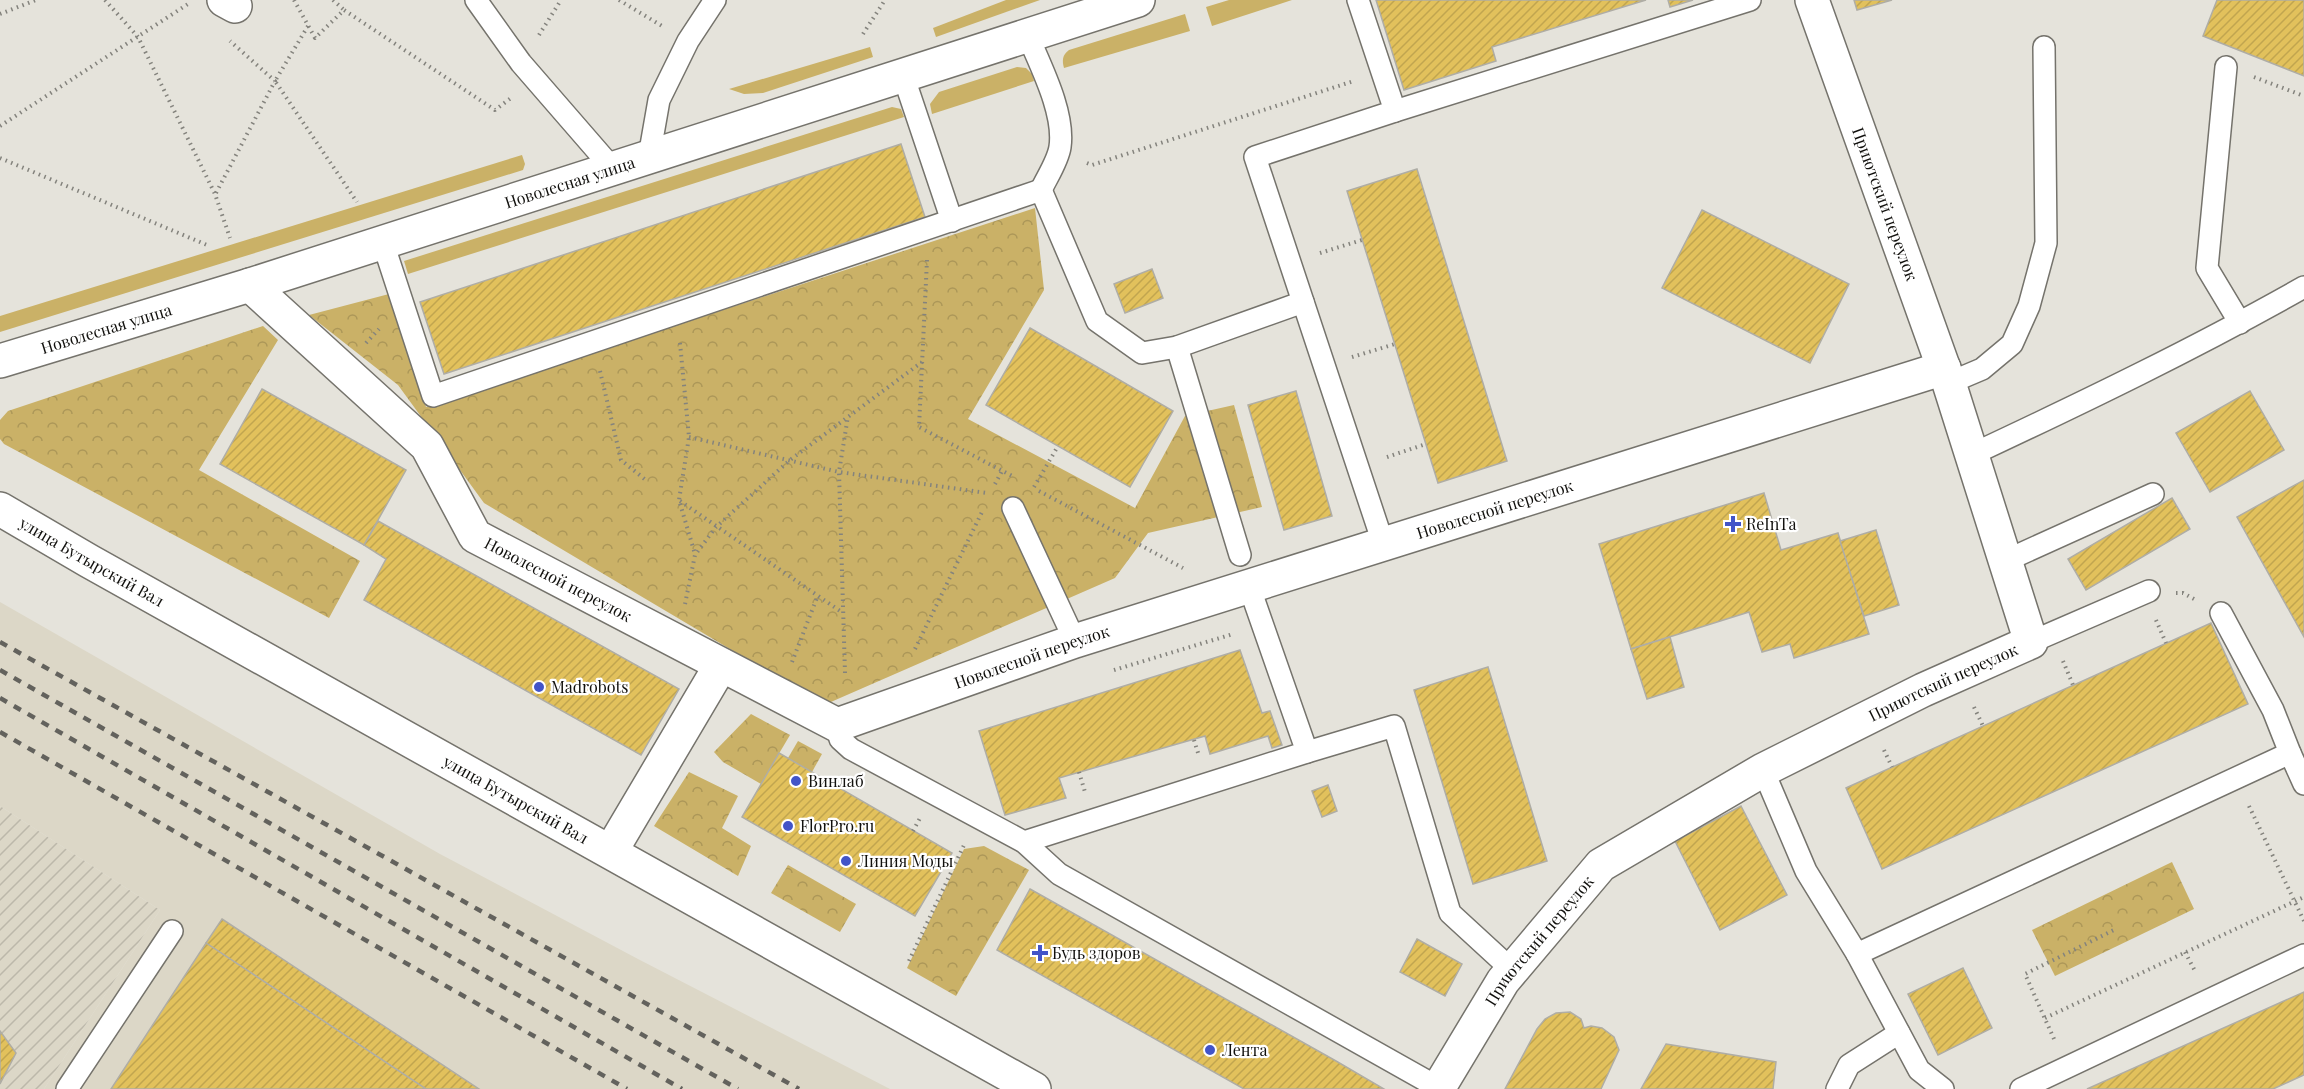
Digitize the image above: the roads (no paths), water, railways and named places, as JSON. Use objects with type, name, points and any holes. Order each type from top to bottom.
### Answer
[{"type":"street","name":"Новолесная улица","points":[[0,361],[383,243],[1138,0]]},
{"type":"street","name":"Приютский переулок","points":[[1438,1088],[1512,970],[1601,865],[1763,770],[1923,690],[2045,647],[2005,561],[1946,376],[1812,0]]},
{"type":"street","name":"Новолесной переулок","points":[[250,285],[428,446],[475,536],[837,725],[1075,641],[1245,570],[1383,543],[1946,376]]},
{"type":"street","name":"улица Бутырский Вал","points":[[0,509],[89,561],[1034,1089]]},
{"type":"street","points":[[611,851],[721,665]]},
{"type":"lane","points":[[476,0],[521,63],[613,169]]},
{"type":"lane","points":[[649,157],[659,100],[688,41],[716,0]]},
{"type":"lane","points":[[1358,0],[1395,111]]},
{"type":"lane","points":[[1383,543],[1255,157],[1750,0]]},
{"type":"lane","points":[[383,243],[433,396],[594,344],[1041,190],[1060,149],[1061,129],[1049,87],[1028,36]]},
{"type":"lane","points":[[1946,376],[1982,369],[2012,344],[2029,306],[2046,243],[2044,47]]},
{"type":"lane","points":[[2226,67],[2207,268],[2240,323]]},
{"type":"lane","points":[[903,75],[952,221]]},
{"type":"lane","points":[[1041,190],[1097,321],[1142,353],[1177,347],[1303,302]]},
{"type":"lane","points":[[1971,455],[2124,383],[2304,287]]},
{"type":"lane","points":[[1177,347],[1245,570],[1307,752]]},
{"type":"lane","points":[[2005,561],[2153,494]]},
{"type":"lane","points":[[1013,508],[1075,641]]},
{"type":"lane","points":[[2045,647],[2151,601]]},
{"type":"lane","points":[[2220,613],[2273,710],[2304,784]]},
{"type":"lane","points":[[837,725],[840,740],[851,749],[1024,842],[1059,874],[1438,1088]]},
{"type":"lane","points":[[1024,842],[1394,726],[1450,913],[1512,970]]},
{"type":"lane","points":[[1857,954],[2290,753]]},
{"type":"lane","points":[[1763,770],[1806,870],[1857,954],[1919,1070],[1943,1089]]},
{"type":"lane","points":[[67,1089],[172,931]]},
{"type":"lane","points":[[2021,1089],[2304,955]]},
{"type":"lane","points":[[1837,1089],[1849,1065],[1899,1033]]},
{"type":"railway","points":[[0,642],[799,1089]]},
{"type":"railway","points":[[0,670],[738,1089]]},
{"type":"railway","points":[[0,698],[682,1089]]},
{"type":"railway","points":[[0,732],[627,1089]]},
{"type":"place","name":"ReInTa","points":[[1733,524]]},
{"type":"place","name":"Madrobots","points":[[539,687]]},
{"type":"place","name":"Винлаб","points":[[796,781]]},
{"type":"place","name":"FlorPro.ru","points":[[788,826]]},
{"type":"place","name":"Линия Моды","points":[[846,861]]},
{"type":"place","name":"Будь здоров","points":[[1040,953]]},
{"type":"place","name":"Лента","points":[[1210,1050]]}]
